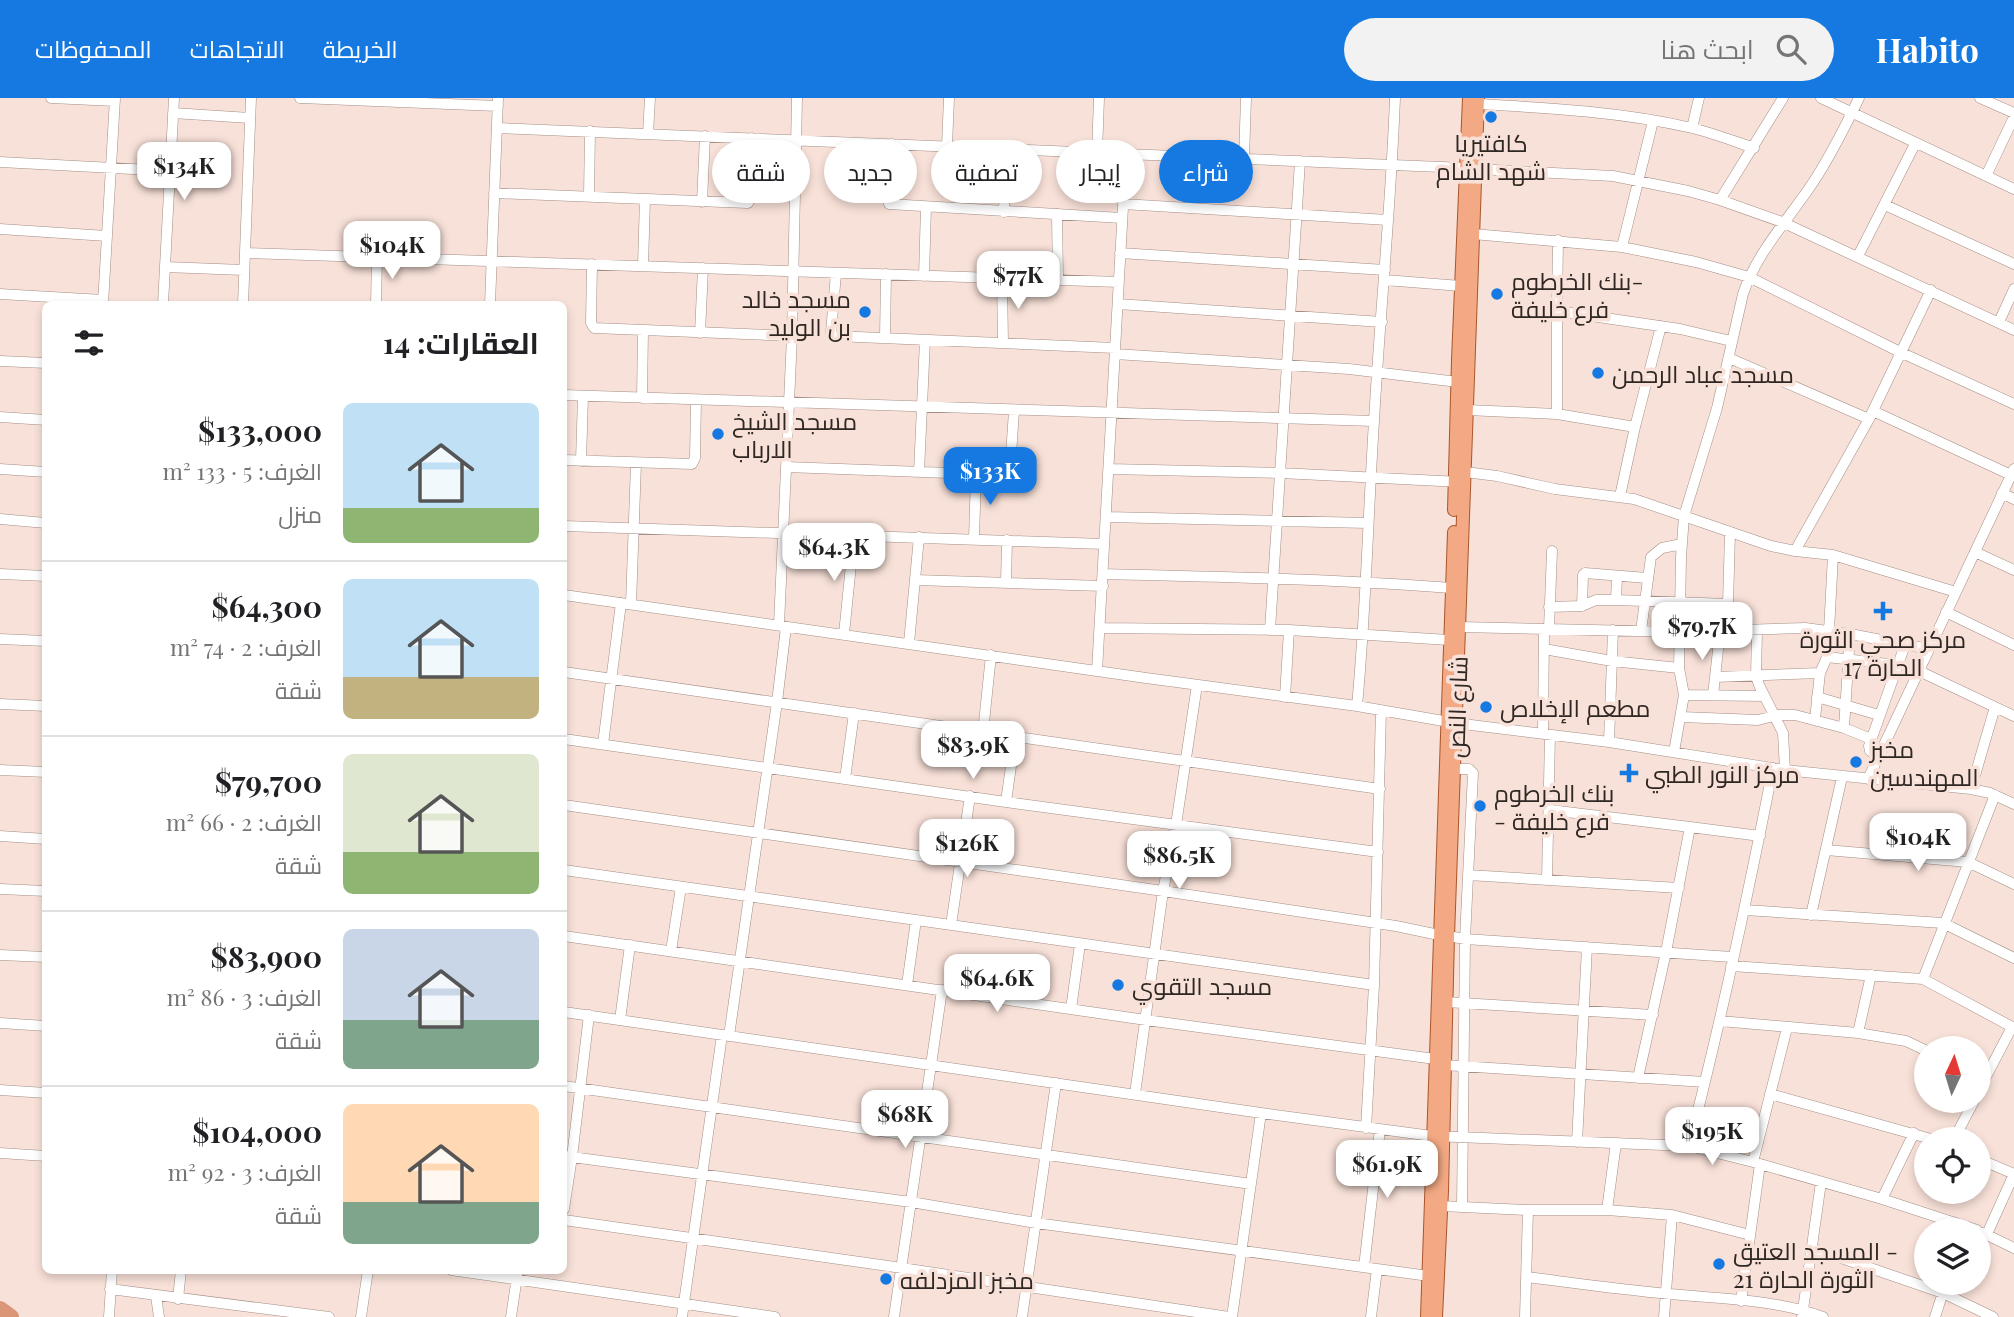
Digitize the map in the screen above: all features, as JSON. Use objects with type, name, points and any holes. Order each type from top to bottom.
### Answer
[{"type":"main road","name":"شارع النص","points":[[1440,1062],[1446,1002],[1443,935],[1453,815],[1449,640],[1451,588],[1467,410],[1461,286],[1475,100]]},
{"type":"main road","name":"شارع النص","points":[[1427,1317],[1437,1137],[1451,723],[1460,627],[1461,479],[1458,382],[1463,360],[1472,234],[1471,168]]},
{"type":"main road","name":"شارع النص","points":[[1436,1317],[1441,1206],[1437,1137]]},
{"type":"street","points":[[51,98],[115,99],[103,301]]},
{"type":"street","points":[[163,301],[174,98]]},
{"type":"street","points":[[243,301],[250,98]]},
{"type":"street","points":[[300,98],[498,102],[490,301]]},
{"type":"street","points":[[648,134],[650,98]]},
{"type":"street","points":[[497,128],[797,140],[797,98]]},
{"type":"street","points":[[947,140],[949,98]]},
{"type":"street","points":[[1097,140],[1099,98]]},
{"type":"street","points":[[1245,140],[1246,98]]},
{"type":"street","points":[[1357,706],[1364,634],[1368,523],[1395,98]]},
{"type":"street","points":[[1692,128],[1699,98]]},
{"type":"street","points":[[1720,200],[1783,98]]},
{"type":"street","points":[[1821,98],[2014,189]]},
{"type":"street","points":[[1674,752],[1684,695],[1679,668],[1684,516],[1717,408],[1731,341],[1749,277],[1783,222],[1811,185],[1859,98]]},
{"type":"street","points":[[1980,98],[2014,115],[1986,176]]},
{"type":"street","points":[[1475,100],[1560,103],[1692,128],[1754,148]]},
{"type":"street","points":[[173,113],[250,118]]},
{"type":"street","points":[[1622,247],[1653,121]]},
{"type":"street","points":[[589,196],[590,131]]},
{"type":"street","points":[[702,202],[705,136]]},
{"type":"street","points":[[494,193],[745,203],[751,200],[752,138]]},
{"type":"street","points":[[1858,256],[1915,144]]},
{"type":"street","points":[[1253,159],[1573,173],[1637,180],[1688,191],[1783,222],[2014,330]]},
{"type":"street","points":[[1270,630],[1300,161]]},
{"type":"street","points":[[0,162],[170,171]]},
{"type":"street","points":[[643,266],[645,198]]},
{"type":"street","points":[[682,1317],[712,1107],[750,897],[777,702],[783,626],[783,533],[795,203]]},
{"type":"street","points":[[887,203],[1122,218]]},
{"type":"street","points":[[1004,203],[1004,212]]},
{"type":"street","points":[[1097,671],[1123,204],[1388,220]]},
{"type":"street","points":[[1885,205],[2014,264]]},
{"type":"street","points":[[924,276],[926,207]]},
{"type":"street","points":[[1057,215],[1058,280]]},
{"type":"street","points":[[0,229],[107,236]]},
{"type":"street","points":[[1472,234],[1622,247],[1696,262],[1749,277],[1902,353],[2014,404]]},
{"type":"street","points":[[1557,414],[1558,240]]},
{"type":"street","points":[[245,253],[1119,282]]},
{"type":"street","points":[[1120,253],[1294,264],[1461,286]]},
{"type":"street","points":[[376,301],[377,257]]},
{"type":"street","points":[[592,264],[592,326],[597,329],[792,336]]},
{"type":"street","points":[[165,267],[244,270]]},
{"type":"street","points":[[700,333],[703,268]]},
{"type":"street","points":[[836,273],[832,335],[1115,351],[1378,372],[1458,382]]},
{"type":"street","points":[[885,338],[886,274]]},
{"type":"street","points":[[1002,278],[1003,343]]},
{"type":"street","points":[[1998,322],[2014,289]]},
{"type":"street","points":[[1795,551],[1871,415],[1931,290]]},
{"type":"street","points":[[0,294],[90,301]]},
{"type":"street","points":[[1118,304],[1382,322]]},
{"type":"street","points":[[1557,311],[1661,326],[1731,341]]},
{"type":"street","points":[[1620,496],[1661,326]]},
{"type":"street","points":[[642,398],[643,330]]},
{"type":"street","points":[[919,472],[925,340]]},
{"type":"street","points":[[1729,358],[2012,472],[1868,779]]},
{"type":"street","points":[[0,361],[42,363]]},
{"type":"street","points":[[567,395],[1374,421]]},
{"type":"street","points":[[581,461],[583,396]]},
{"type":"street","points":[[567,460],[692,464],[695,458],[696,400]]},
{"type":"street","points":[[1467,410],[1557,414],[1635,427]]},
{"type":"street","points":[[786,467],[1004,475],[1010,472],[1014,411]]},
{"type":"street","points":[[0,417],[42,420]]},
{"type":"street","points":[[603,744],[611,679],[626,604],[634,528],[636,463]]},
{"type":"street","points":[[0,469],[42,472]]},
{"type":"street","points":[[1109,469],[1371,478],[1461,479],[1497,476],[1555,489],[1620,496],[1651,504],[1730,534],[1795,551],[1833,555],[1956,592]]},
{"type":"street","points":[[974,539],[976,474]]},
{"type":"street","points":[[2002,493],[2014,499]]},
{"type":"street","points":[[1106,517],[1368,523]]},
{"type":"street","points":[[0,519],[42,523]]},
{"type":"street","points":[[567,526],[1104,544]]},
{"type":"street","points":[[1713,695],[1720,632],[1728,604],[1730,534]]},
{"type":"street","points":[[844,634],[855,535]]},
{"type":"street","points":[[909,643],[919,537]]},
{"type":"street","points":[[1006,583],[1007,540]]},
{"type":"street","points":[[1641,631],[1649,563],[1662,548],[1682,544]]},
{"type":"street","points":[[1547,880],[1549,810],[1544,649],[1552,551]]},
{"type":"street","points":[[1975,552],[2014,570]]},
{"type":"street","points":[[1829,631],[1833,555]]},
{"type":"street","points":[[0,574],[42,576]]},
{"type":"street","points":[[1582,606],[1584,574],[1647,578]]},
{"type":"street","points":[[1103,575],[1273,578],[1451,588]]},
{"type":"street","points":[[1616,600],[1617,576]]},
{"type":"street","points":[[915,580],[1103,586]]},
{"type":"street","points":[[567,595],[1357,706],[1451,723],[1674,752],[1785,770],[1971,789],[1995,795],[2014,804]]},
{"type":"street","points":[[1549,607],[1582,606],[1596,600],[1728,604]]},
{"type":"street","points":[[1946,612],[2014,645]]},
{"type":"street","points":[[1460,627],[1681,632],[1790,628],[1850,634],[1929,649]]},
{"type":"street","points":[[1100,628],[1289,630],[1449,640]]},
{"type":"street","points":[[1285,696],[1289,630]]},
{"type":"street","points":[[1609,743],[1613,631]]},
{"type":"street","points":[[1757,631],[1756,676],[1783,733],[1785,770]]},
{"type":"street","points":[[1844,728],[1850,634]]},
{"type":"street","points":[[0,639],[42,641]]},
{"type":"street","points":[[1879,756],[1870,751],[1871,739],[1905,645]]},
{"type":"street","points":[[1544,649],[1612,661],[1679,668]]},
{"type":"street","points":[[983,732],[991,655]]},
{"type":"street","points":[[1815,719],[1820,673],[1827,657],[1897,665]]},
{"type":"street","points":[[1919,671],[2014,716]]},
{"type":"street","points":[[567,672],[1380,789]]},
{"type":"street","points":[[1715,677],[1820,673]]},
{"type":"street","points":[[1135,1094],[1163,891],[1197,685]]},
{"type":"street","points":[[1684,695],[1764,696]]},
{"type":"street","points":[[1817,697],[1879,715]]},
{"type":"street","points":[[0,704],[42,706]]},
{"type":"street","points":[[1971,789],[1995,707]]},
{"type":"street","points":[[1366,1128],[1374,985],[1381,710]]},
{"type":"street","points":[[845,779],[854,713]]},
{"type":"street","points":[[1681,717],[1752,720],[1795,715],[1844,728],[1871,739]]},
{"type":"street","points":[[1006,802],[1015,737]]},
{"type":"street","points":[[567,738],[1378,852]]},
{"type":"street","points":[[1689,1146],[1745,910],[1773,768]]},
{"type":"street","points":[[1454,769],[1469,769],[1473,772],[1465,939],[1462,1207]]},
{"type":"street","points":[[0,770],[42,772]]},
{"type":"street","points":[[1811,915],[1842,777]]},
{"type":"street","points":[[1923,979],[1995,795]]},
{"type":"street","points":[[951,925],[970,796]]},
{"type":"street","points":[[567,805],[1163,891],[1465,939],[1666,952],[1732,962],[1923,979],[2013,1027],[1992,1061]]},
{"type":"street","points":[[1549,810],[1760,836]]},
{"type":"street","points":[[1453,815],[1470,817]]},
{"type":"street","points":[[1639,1078],[1690,827]]},
{"type":"street","points":[[0,836],[42,839]]},
{"type":"street","points":[[1826,849],[1968,862],[2014,884]]},
{"type":"street","points":[[567,870],[1374,985]]},
{"type":"street","points":[[1468,876],[1679,888]]},
{"type":"street","points":[[671,951],[681,887]]},
{"type":"street","points":[[0,889],[42,891]]},
{"type":"street","points":[[1745,910],[1943,923],[2014,958]]},
{"type":"street","points":[[906,985],[916,920]]},
{"type":"street","points":[[567,936],[1371,1050],[1464,1067],[1705,1082]]},
{"type":"street","points":[[1071,1009],[1080,944]]},
{"type":"street","points":[[620,1020],[630,945]]},
{"type":"street","points":[[1577,1142],[1587,947]]},
{"type":"street","points":[[0,955],[42,957]]},
{"type":"street","points":[[1858,1033],[1871,975]]},
{"type":"street","points":[[894,1317],[942,990]]},
{"type":"street","points":[[1446,1002],[1653,1015]]},
{"type":"street","points":[[567,1012],[1261,1114],[1437,1137],[1689,1146],[1882,1199],[1937,1218]]},
{"type":"street","points":[[589,1015],[568,1156],[1429,1276]]},
{"type":"street","points":[[1720,1021],[1858,1033],[1914,1045]]},
{"type":"street","points":[[0,1023],[42,1026]]},
{"type":"street","points":[[1741,1301],[1756,1163],[1787,1028]]},
{"type":"street","points":[[1022,1317],[1056,1083]]},
{"type":"street","points":[[567,1086],[1251,1184]]},
{"type":"street","points":[[0,1090],[42,1093]]},
{"type":"street","points":[[1770,1094],[1914,1133],[1882,1199]]},
{"type":"street","points":[[567,1220],[1230,1317],[1261,1114]]},
{"type":"street","points":[[1364,1267],[1380,1129]]},
{"type":"street","points":[[1607,1210],[1616,1143]]},
{"type":"street","points":[[0,1153],[42,1156]]},
{"type":"street","points":[[1989,1218],[2014,1174],[1991,1164]]},
{"type":"street","points":[[1803,1313],[1821,1182]]},
{"type":"street","points":[[1441,1206],[1607,1210],[1672,1215],[1750,1235]]},
{"type":"street","points":[[1525,1317],[1528,1210]]},
{"type":"street","points":[[1664,1317],[1672,1215]]},
{"type":"street","points":[[1991,1237],[2014,1248]]},
{"type":"street","points":[[1812,1248],[1914,1279]]},
{"type":"street","points":[[1371,1317],[1377,1269]]},
{"type":"street","points":[[109,1317],[112,1274]]},
{"type":"street","points":[[178,1299],[181,1274]]},
{"type":"street","points":[[361,1317],[367,1274]]},
{"type":"street","points":[[511,1317],[517,1275],[775,1317]]},
{"type":"street","points":[[1527,1277],[1741,1301],[1823,1317]]},
{"type":"street","points":[[110,1289],[329,1317]]},
{"type":"street","points":[[1935,1317],[1942,1295]]},
{"type":"street","points":[[1956,1295],[1993,1317]]},
{"type":"street","points":[[156,1296],[159,1317]]},
{"type":"waterway","points":[[0,1309],[11,1317]]},
{"type":"place","name":"كافتيريا شهد الشام","points":[[1491,117]]},
{"type":"place","name":"بنك الخرطوم- فرع خليفة","points":[[1497,294]]},
{"type":"place","name":"مسجد خالد بن الوليد","points":[[865,312]]},
{"type":"place","name":"مسجد عباد الرحمن","points":[[1598,373]]},
{"type":"place","name":"مسجد الشيخ الارباب","points":[[718,434]]},
{"type":"place","name":"مركز صحي الثورة الحارة 17","points":[[1883,611]]},
{"type":"place","name":"مطعم الإخلاص","points":[[1486,707]]},
{"type":"place","name":"مخبز المهندسين","points":[[1856,762]]},
{"type":"place","name":"مركز النور الطبي","points":[[1629,773]]},
{"type":"place","name":"بنك الخرطوم - فرع خليفة","points":[[1480,806]]},
{"type":"place","name":"مسجد التقوي","points":[[1118,985]]},
{"type":"place","name":"المسجد العتيق - الثورة الحارة 21","points":[[1719,1264]]},
{"type":"place","name":"مخبز المزدلفه","points":[[886,1279]]}]
